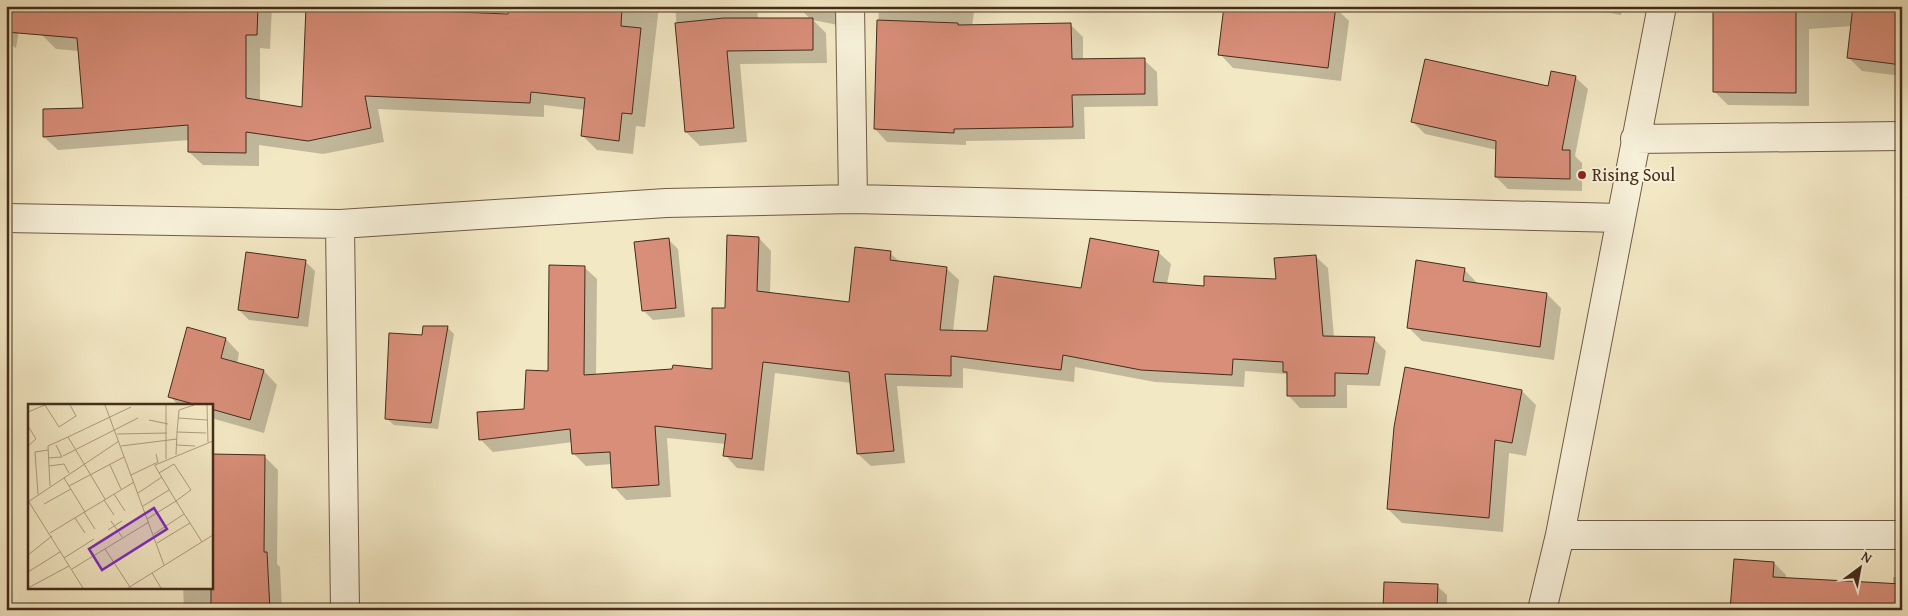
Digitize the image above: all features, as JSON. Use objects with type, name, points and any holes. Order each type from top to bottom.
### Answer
[{"type":"street","points":[[850,6],[853,199]]},
{"type":"street","points":[[1542,610],[1560,535],[1635,138],[1662,6]]},
{"type":"street","points":[[1635,138],[1902,136]]},
{"type":"street","points":[[6,218],[340,224],[666,203],[853,199],[1620,218]]},
{"type":"street","points":[[340,224],[345,610]]},
{"type":"street","points":[[1560,535],[1902,535]]},
{"type":"building","points":[[6,6],[258,6],[257,35],[246,35],[246,98],[302,107],[306,6],[508,14],[509,6],[622,6],[621,26],[641,28],[632,114],[622,113],[619,141],[581,136],[585,98],[531,92],[530,103],[365,96],[371,128],[308,141],[246,132],[246,153],[188,152],[188,125],[43,137],[43,109],[83,108],[77,38],[6,32]]},
{"type":"building","points":[[1224,6],[1336,6],[1328,68],[1218,55]]},
{"type":"building","points":[[1713,6],[1796,6],[1796,93],[1713,92]]},
{"type":"building","points":[[1853,6],[1902,6],[1902,65],[1847,58]]},
{"type":"building","points":[[724,18],[813,18],[813,50],[727,51],[734,128],[685,132],[675,23]]},
{"type":"building","points":[[877,20],[958,23],[958,25],[1071,23],[1072,59],[1145,58],[1145,94],[1072,95],[1073,127],[954,129],[954,133],[874,129]]},
{"type":"building","points":[[1425,59],[1548,86],[1551,71],[1576,76],[1562,150],[1570,150],[1570,179],[1495,177],[1496,141],[1411,122]]},
{"type":"building","points":[[727,235],[759,237],[757,291],[849,302],[855,247],[891,251],[890,260],[947,267],[940,330],[987,331],[994,276],[1081,288],[1090,238],[1159,251],[1153,282],[1204,286],[1204,276],[1276,279],[1274,258],[1316,255],[1323,336],[1375,337],[1368,374],[1335,373],[1335,396],[1287,396],[1287,372],[1283,372],[1283,362],[1233,359],[1232,375],[1141,370],[1063,355],[1061,370],[951,356],[951,376],[885,374],[894,451],[857,454],[849,372],[763,362],[752,459],[723,456],[726,434],[655,426],[659,485],[612,488],[610,452],[572,454],[570,429],[479,440],[477,412],[524,409],[526,370],[548,371],[549,265],[585,266],[584,375],[672,369],[673,365],[712,369],[712,308],[725,308]]},
{"type":"building","points":[[669,238],[676,308],[642,311],[634,242]]},
{"type":"building","points":[[246,252],[306,260],[298,318],[238,310]]},
{"type":"building","points":[[1416,260],[1465,268],[1463,281],[1547,293],[1540,347],[1407,328]]},
{"type":"building","points":[[423,326],[448,326],[431,423],[385,419],[389,333],[422,335]]},
{"type":"building","points":[[187,327],[226,338],[221,358],[264,370],[250,420],[212,409],[212,404],[193,404],[168,397]]},
{"type":"building","points":[[1405,367],[1522,390],[1512,443],[1495,440],[1489,518],[1387,509],[1394,427]]},
{"type":"building","points":[[212,454],[265,455],[264,552],[267,552],[270,610],[211,610]]},
{"type":"building","points":[[1734,559],[1774,562],[1773,577],[1902,584],[1902,610],[1730,610]]},
{"type":"building","points":[[1384,582],[1438,584],[1437,610],[1383,610]]},
{"type":"place","name":"Rising Soul","points":[[1582,175]]}]
